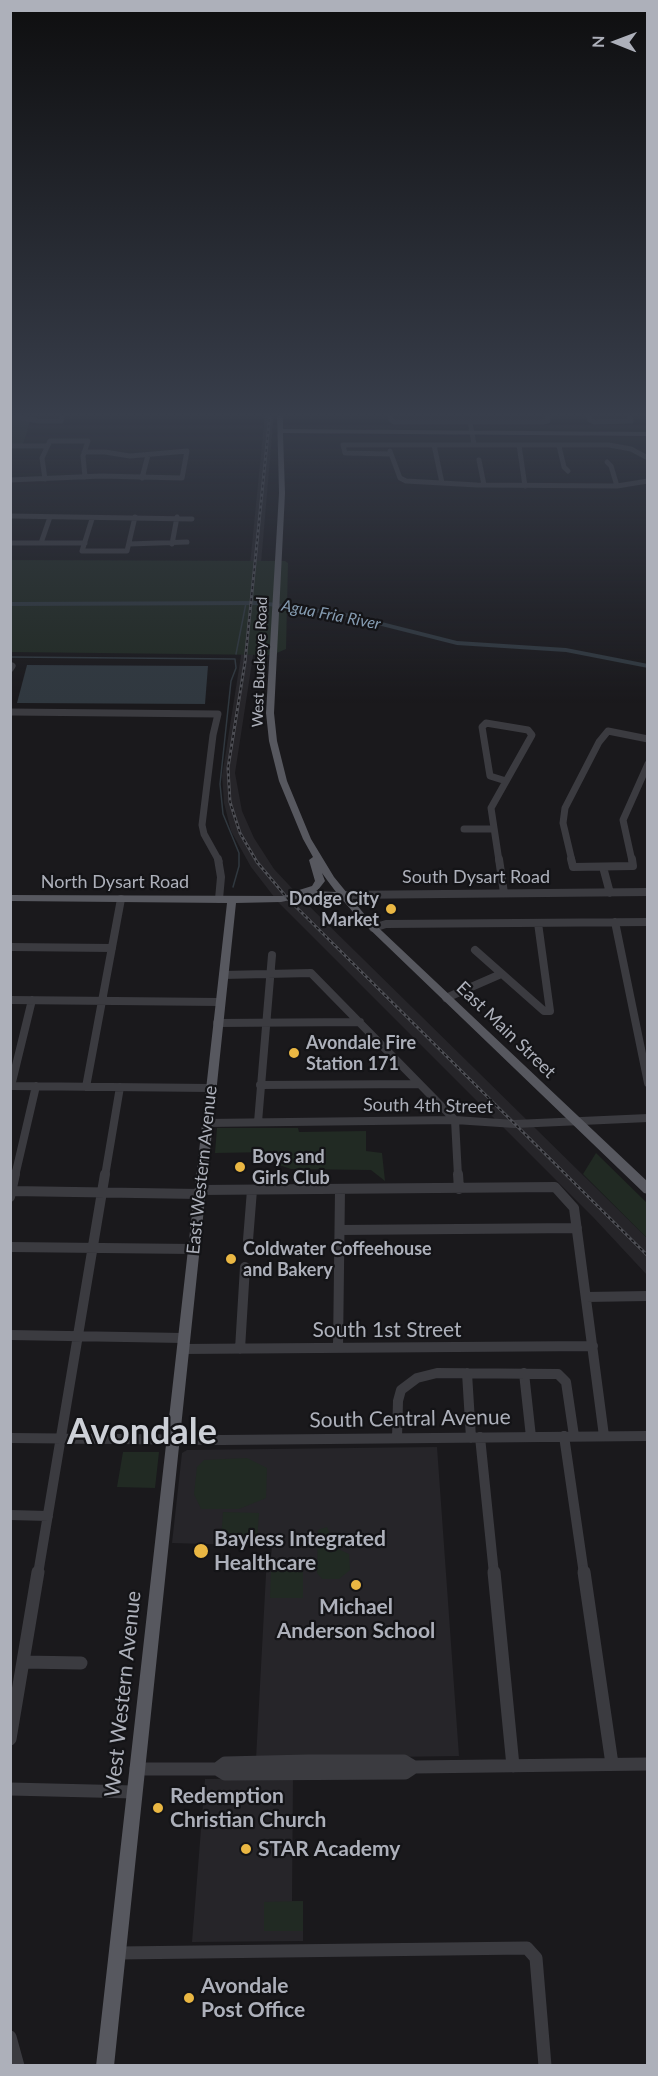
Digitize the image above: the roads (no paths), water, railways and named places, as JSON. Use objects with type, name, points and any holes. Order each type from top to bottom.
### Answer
[{"type":"main road","name":"West Buckeye Road","points":[[281,510],[270,713],[274,748],[293,808],[313,851],[343,895]]},
{"type":"main road","points":[[302,894],[315,888],[320,881],[314,867],[313,851]]},
{"type":"main road","name":"South Dysart Road","points":[[219,899],[281,899],[302,894],[343,895]]},
{"type":"main road","name":"East Main Street","points":[[343,895],[446,998],[648,1190]]},
{"type":"main road","name":"North Dysart Road","points":[[10,898],[219,899]]},
{"type":"main road","name":"East Western Avenue","points":[[172,1440],[232,900]]},
{"type":"main road","name":"West Western Avenue","points":[[118,1953],[172,1440]]},
{"type":"main road","points":[[105,2066],[118,1953]]},
{"type":"street","points":[[10,516],[192,519]]},
{"type":"street","points":[[41,543],[50,517]]},
{"type":"street","points":[[92,519],[82,551],[127,551],[135,517]]},
{"type":"street","points":[[172,544],[177,517]]},
{"type":"street","points":[[129,544],[187,542]]},
{"type":"street","points":[[10,543],[85,543]]},
{"type":"street","points":[[10,712],[218,714],[213,735],[202,825],[204,834],[220,863],[219,899]]},
{"type":"street","points":[[504,893],[492,804],[506,781],[532,733],[486,723],[482,727],[490,776],[506,781]]},
{"type":"street","points":[[648,739],[608,731],[599,742],[565,808],[563,823],[573,867],[633,866],[623,820],[624,813],[648,764]]},
{"type":"street","points":[[464,829],[494,829]]},
{"type":"street","points":[[603,867],[610,892]]},
{"type":"street","name":"South Dysart Road","points":[[343,895],[648,892]]},
{"type":"street","points":[[86,1087],[121,899]]},
{"type":"street","points":[[615,922],[648,1083]]},
{"type":"street","points":[[374,928],[383,924],[648,922]]},
{"type":"street","points":[[475,950],[544,1011],[550,1011],[538,923]]},
{"type":"street","points":[[10,947],[112,948]]},
{"type":"street","points":[[258,1122],[272,955]]},
{"type":"street","points":[[223,975],[311,973],[455,1120],[459,1188]]},
{"type":"street","points":[[446,998],[501,974]]},
{"type":"street","points":[[10,1000],[220,1002]]},
{"type":"street","points":[[32,1000],[10,1086],[210,1088]]},
{"type":"street","points":[[217,1023],[360,1022]]},
{"type":"street","points":[[260,1085],[419,1084]]},
{"type":"street","points":[[36,1086],[11,1194],[555,1187],[564,1194],[574,1208],[604,1436]]},
{"type":"street","points":[[10,1739],[120,1087]]},
{"type":"street","name":"South 4th Street","points":[[206,1122],[455,1120],[515,1124],[565,1123],[574,1120],[646,1121]]},
{"type":"street","points":[[248,1240],[252,1190]]},
{"type":"street","points":[[338,1348],[340,1190]]},
{"type":"street","points":[[340,1230],[577,1228]]},
{"type":"street","points":[[10,1246],[193,1249]]},
{"type":"street","points":[[240,1349],[245,1267]]},
{"type":"street","points":[[586,1297],[648,1296]]},
{"type":"street","name":"South 1st Street","points":[[10,1335],[79,1336],[240,1349],[593,1346]]},
{"type":"street","points":[[467,1373],[513,1766]]},
{"type":"street","points":[[524,1373],[531,1437]]},
{"type":"street","points":[[397,1438],[398,1401],[405,1385],[417,1378],[431,1374],[554,1373],[565,1379],[569,1436],[612,1764]]},
{"type":"street","name":"South Central Avenue","points":[[10,1438],[172,1440],[569,1436],[647,1438]]},
{"type":"street","points":[[10,1515],[48,1516]]},
{"type":"street","points":[[24,1662],[81,1663]]},
{"type":"street","points":[[136,1770],[217,1769],[225,1774],[405,1773],[414,1767],[648,1764]]},
{"type":"street","points":[[10,1789],[134,1792]]},
{"type":"street","points":[[118,1953],[527,1948],[536,1958],[545,2066]]},
{"type":"street","points":[[10,2037],[18,2066]]},
{"type":"waterway","points":[[236,654],[246,603]]},
{"type":"waterway","name":"Agua Fria River","points":[[10,604],[261,603],[342,614],[457,643],[566,650],[648,666]]},
{"type":"waterway","points":[[10,657],[235,659],[236,668],[231,681],[220,784],[223,814],[239,853],[239,866],[233,887]]},
{"type":"railway","points":[[260,510],[245,662],[228,768],[230,802],[240,833],[257,862],[288,899],[648,1256]]},
{"type":"place","name":"Dodge City Market","points":[[391,909]]},
{"type":"place","name":"Avondale Fire Station 171","points":[[294,1053]]},
{"type":"place","name":"Boys and Girls Club","points":[[240,1167]]},
{"type":"place","name":"Coldwater Coffeehouse and Bakery","points":[[231,1259]]},
{"type":"place","name":"Bayless Integrated Healthcare","points":[[201,1551]]},
{"type":"place","name":"Michael Anderson School","points":[[356,1585]]},
{"type":"place","name":"Redemption Christian Church","points":[[158,1808]]},
{"type":"place","name":"STAR Academy","points":[[246,1849]]},
{"type":"place","name":"Avondale Post Office","points":[[189,1998]]},
{"type":"district","name":"Avondale","points":[[142,1432]]}]
